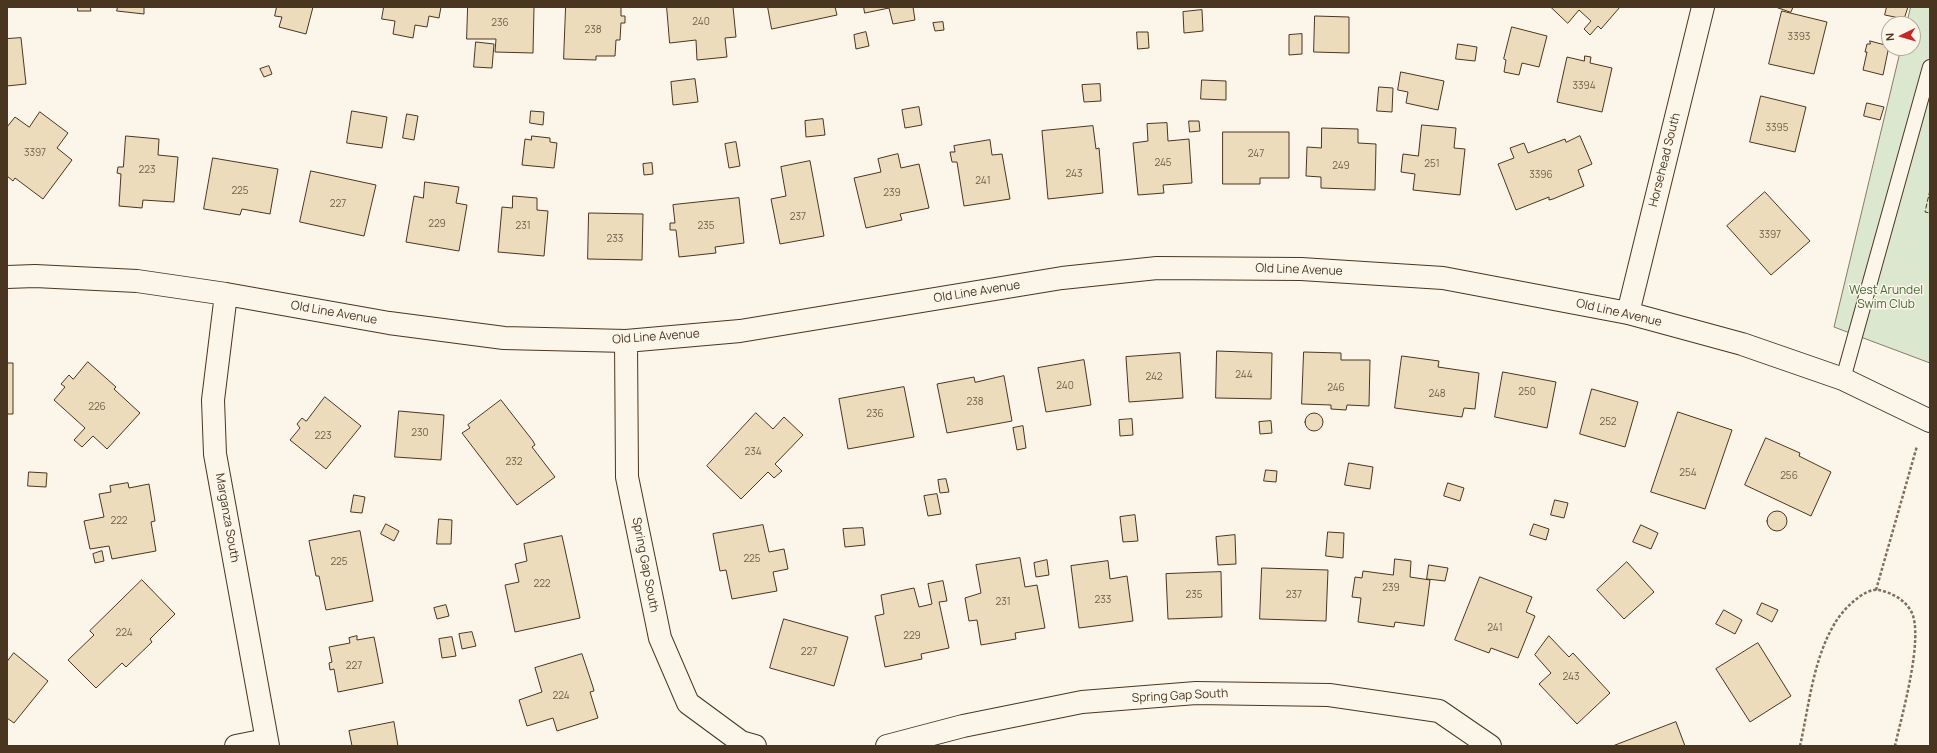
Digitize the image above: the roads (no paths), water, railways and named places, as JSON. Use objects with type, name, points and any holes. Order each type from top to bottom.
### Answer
[{"type":"street","name":"Horsehead South","points":[[1628,313],[1703,7]]},
{"type":"street","name":"Old Line Avenue","points":[[7,277],[35,276],[137,281],[226,294],[389,323],[496,337],[626,341],[740,331],[1062,278],[1157,268],[1301,269],[1443,278],[1628,313],[1742,344],[1843,379],[1927,419]]},
{"type":"street","name":"Marganza South","points":[[226,294],[214,400],[215,454],[267,743],[236,746]]},
{"type":"street","name":"Spring Gap South","points":[[626,341],[627,477],[660,638],[688,703],[741,742],[755,746]]},
{"type":"street","name":"Spring Gap South","points":[[887,746],[963,726],[1082,702],[1196,692],[1329,695],[1439,711],[1490,746]]},
{"type":"lane","points":[[1843,379],[1930,67]]},
{"type":"park label","name":"West Arundel Swim Club","points":[[1886,298]]}]
